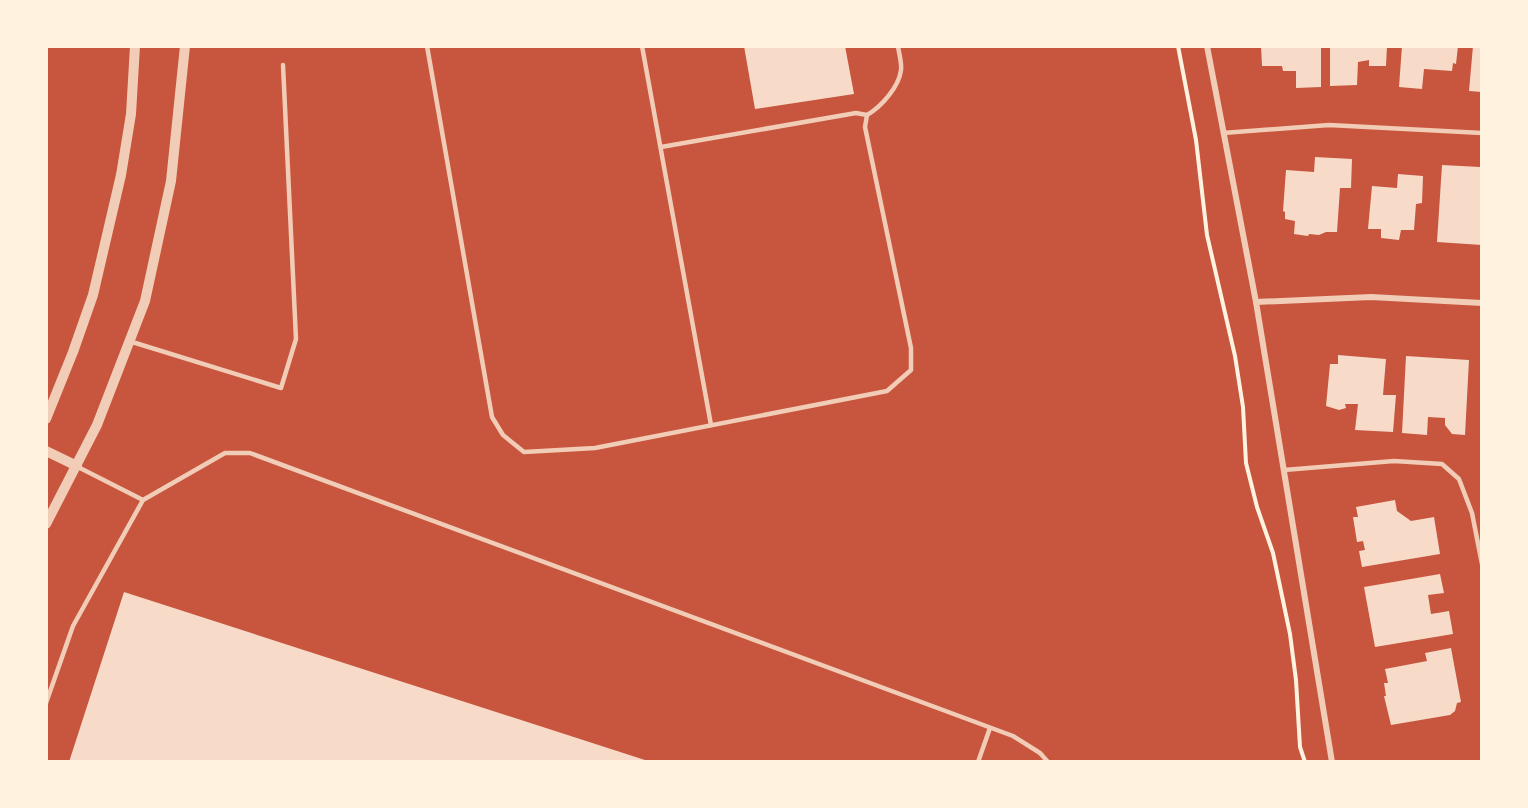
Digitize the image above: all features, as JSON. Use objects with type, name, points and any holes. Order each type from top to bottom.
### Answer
[{"type":"street","points":[[46,419],[74,352],[93,295],[121,175],[131,114],[135,46]]},
{"type":"street","points":[[46,524],[97,425],[145,301],[171,181],[185,46]]},
{"type":"street","points":[[1207,46],[1256,303],[1332,762]]},
{"type":"street","points":[[1256,303],[1371,297],[1482,303]]},
{"type":"street","points":[[46,452],[77,466]]},
{"type":"lane","points":[[427,46],[492,417],[503,435],[524,452],[595,448],[887,391],[911,370],[911,348],[865,127],[867,115]]},
{"type":"lane","points":[[642,46],[711,425]]},
{"type":"lane","points":[[661,147],[856,113],[867,115],[878,108],[891,92],[901,71],[898,46]]},
{"type":"lane","points":[[129,341],[281,388],[296,339],[283,65]]},
{"type":"lane","points":[[1223,133],[1329,125],[1482,133]]},
{"type":"lane","points":[[46,703],[73,626],[143,500],[225,453],[250,453],[1013,736],[1040,753],[1048,762]]},
{"type":"lane","points":[[1284,470],[1394,461],[1442,464],[1459,479],[1472,513],[1482,564]]},
{"type":"lane","points":[[77,466],[143,500]]},
{"type":"lane","points":[[978,762],[990,728]]},
{"type":"path","points":[[1178,46],[1196,141],[1207,235],[1235,356],[1243,407],[1246,463],[1257,507],[1273,553],[1290,634],[1296,681],[1300,747],[1305,762]]},
{"type":"building","points":[[744,46],[845,46],[854,94],[755,109]]},
{"type":"building","points":[[1261,46],[1321,46],[1321,87],[1296,88],[1296,71],[1283,71],[1282,66],[1262,66]]},
{"type":"building","points":[[1330,46],[1387,46],[1386,66],[1369,66],[1369,60],[1358,62],[1357,85],[1330,86]]},
{"type":"building","points":[[1402,46],[1458,46],[1456,64],[1453,63],[1452,71],[1424,69],[1422,89],[1399,87]]},
{"type":"building","points":[[1473,46],[1482,46],[1482,92],[1469,91]]},
{"type":"building","points":[[1315,157],[1352,159],[1351,188],[1340,188],[1337,232],[1309,234],[1308,236],[1294,234],[1295,221],[1285,219],[1283,211],[1286,170],[1314,172]]},
{"type":"building","points":[[1442,165],[1480,167],[1482,245],[1437,242]]},
{"type":"building","points":[[1398,174],[1423,176],[1422,203],[1416,204],[1414,230],[1401,230],[1399,240],[1381,238],[1381,229],[1368,229],[1372,186],[1397,188]]},
{"type":"building","points":[[1338,355],[1386,359],[1383,395],[1396,395],[1393,432],[1355,430],[1358,404],[1345,404],[1346,408],[1339,410],[1326,406],[1330,364],[1338,364]]},
{"type":"building","points":[[1406,356],[1469,360],[1465,435],[1452,434],[1445,425],[1445,418],[1428,417],[1427,435],[1402,433]]},
{"type":"building","points":[[1395,500],[1397,511],[1411,521],[1434,517],[1440,554],[1362,567],[1359,551],[1365,550],[1363,541],[1357,542],[1353,517],[1358,517],[1356,507]]},
{"type":"building","points":[[1440,574],[1444,593],[1428,595],[1431,614],[1449,611],[1453,634],[1375,647],[1364,587]]},
{"type":"building","points":[[124,592],[648,761],[648,762],[69,762]]},
{"type":"building","points":[[1451,648],[1461,702],[1457,703],[1455,711],[1450,715],[1391,725],[1384,696],[1386,696],[1384,683],[1388,683],[1385,669],[1427,661],[1425,653]]}]
